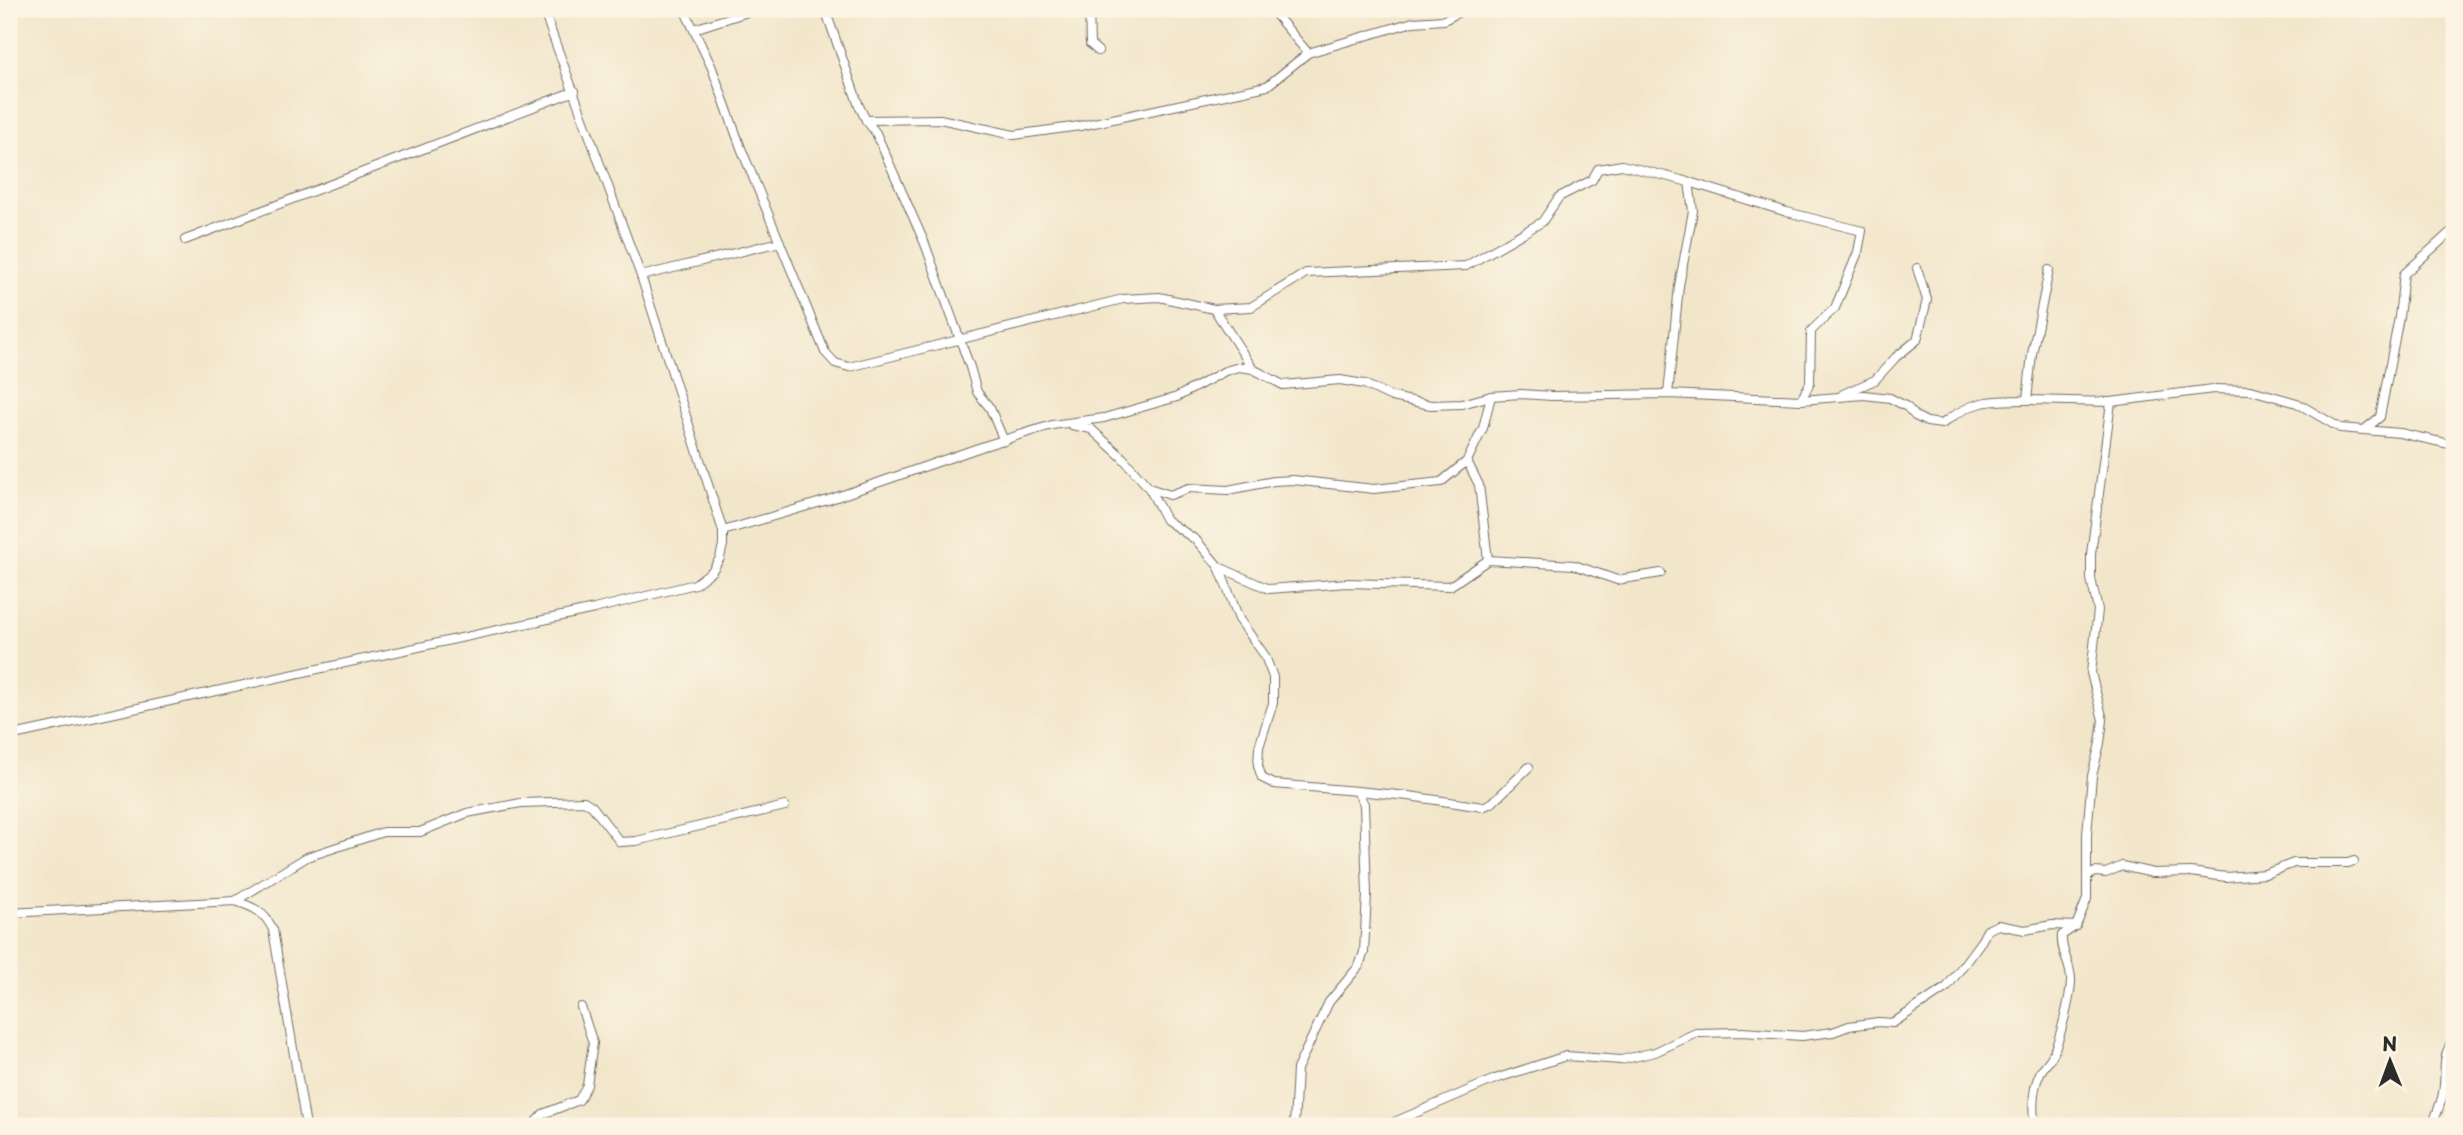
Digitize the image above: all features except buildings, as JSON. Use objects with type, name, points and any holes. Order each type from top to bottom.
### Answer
[{"type":"street","points":[[9,736],[594,609],[695,584],[705,579],[720,558],[723,531],[641,276],[543,9]]},
{"type":"street","points":[[684,9],[825,352],[835,363],[849,367],[1123,299],[1159,297],[1214,309],[1251,307],[1306,272],[1466,266],[1542,222],[1559,197],[1592,180],[1598,169],[1622,165],[1862,231],[1858,252],[1835,308],[1811,331],[1810,383],[1801,400]]},
{"type":"street","points":[[694,29],[757,9]]},
{"type":"street","points":[[825,9],[866,120],[876,132],[925,244],[971,367],[977,392],[990,408],[1004,441]]},
{"type":"street","points":[[1089,9],[1090,44],[1097,51]]},
{"type":"street","points":[[1271,9],[1308,53]]},
{"type":"street","points":[[866,120],[940,119],[1014,135],[1080,126],[1267,86],[1308,53],[1413,22],[1444,20],[1465,9]]},
{"type":"street","points":[[185,240],[575,92]]},
{"type":"street","points":[[1668,394],[1679,286],[1693,211],[1689,182]]},
{"type":"street","points":[[2364,430],[2380,417],[2399,317],[2404,274],[2454,229]]},
{"type":"street","points":[[641,276],[780,242]]},
{"type":"street","points":[[1840,395],[1875,380],[1896,357],[1917,340],[1927,300],[1917,268]]},
{"type":"street","points":[[2027,400],[2032,354],[2049,270]]},
{"type":"street","points":[[1214,309],[1253,369]]},
{"type":"street","points":[[723,531],[828,500],[1052,425],[1104,418],[1177,397],[1225,371],[1238,367],[1253,369],[1283,385],[1340,380],[1363,384],[1392,397],[1431,405],[1462,404],[1521,394],[1552,397],[1668,394],[1801,400],[1840,395],[1890,398],[1907,407],[1915,416],[1927,422],[1942,424],[1962,408],[1994,400],[2111,402],[2213,389],[2251,390],[2297,403],[2340,428],[2400,433],[2454,444]]},
{"type":"street","points":[[1149,488],[1170,495],[1189,488],[1228,490],[1293,480],[1374,488],[1441,482],[1466,461],[1483,428],[1491,397]]},
{"type":"street","points":[[2035,1126],[2032,1110],[2034,1088],[2059,1037],[2071,981],[2067,958],[2061,946],[2062,935],[2076,926],[2087,899],[2087,834],[2092,776],[2103,720],[2091,673],[2098,610],[2091,579],[2091,554],[2111,402]]},
{"type":"street","points":[[1068,424],[1091,429],[1122,457],[1149,488],[1166,520],[1196,540],[1219,567],[1239,620],[1265,656],[1273,677],[1273,703],[1259,747],[1258,766],[1262,778],[1274,784],[1409,796],[1483,807],[1493,802],[1529,767]]},
{"type":"street","points":[[1466,461],[1479,485],[1489,560]]},
{"type":"street","points":[[1219,567],[1269,589],[1347,583],[1450,586],[1489,560],[1574,565],[1617,580],[1661,573]]},
{"type":"street","points":[[1294,1126],[1297,1069],[1329,1002],[1359,966],[1364,952],[1366,831],[1364,804],[1356,791]]},
{"type":"street","points":[[235,901],[307,857],[383,832],[419,832],[467,813],[521,803],[584,801],[592,806],[620,842],[636,841],[785,806]]},
{"type":"street","points":[[2087,876],[2095,872],[2106,873],[2122,866],[2153,873],[2191,872],[2226,877],[2265,874],[2294,863],[2354,861]]},
{"type":"street","points":[[9,913],[235,901],[253,906],[266,915],[273,930],[306,1126]]},
{"type":"street","points":[[1385,1126],[1495,1079],[1566,1056],[1620,1060],[1655,1052],[1696,1033],[1742,1032],[1802,1036],[1833,1032],[1849,1026],[1893,1023],[1947,987],[1987,930],[1998,925],[2025,930],[2052,925],[2076,926]]},
{"type":"street","points":[[532,1126],[542,1114],[579,1100],[587,1085],[593,1043],[581,1007]]},
{"type":"street","points":[[2432,1126],[2446,1074],[2444,1058],[2454,1038]]}]
